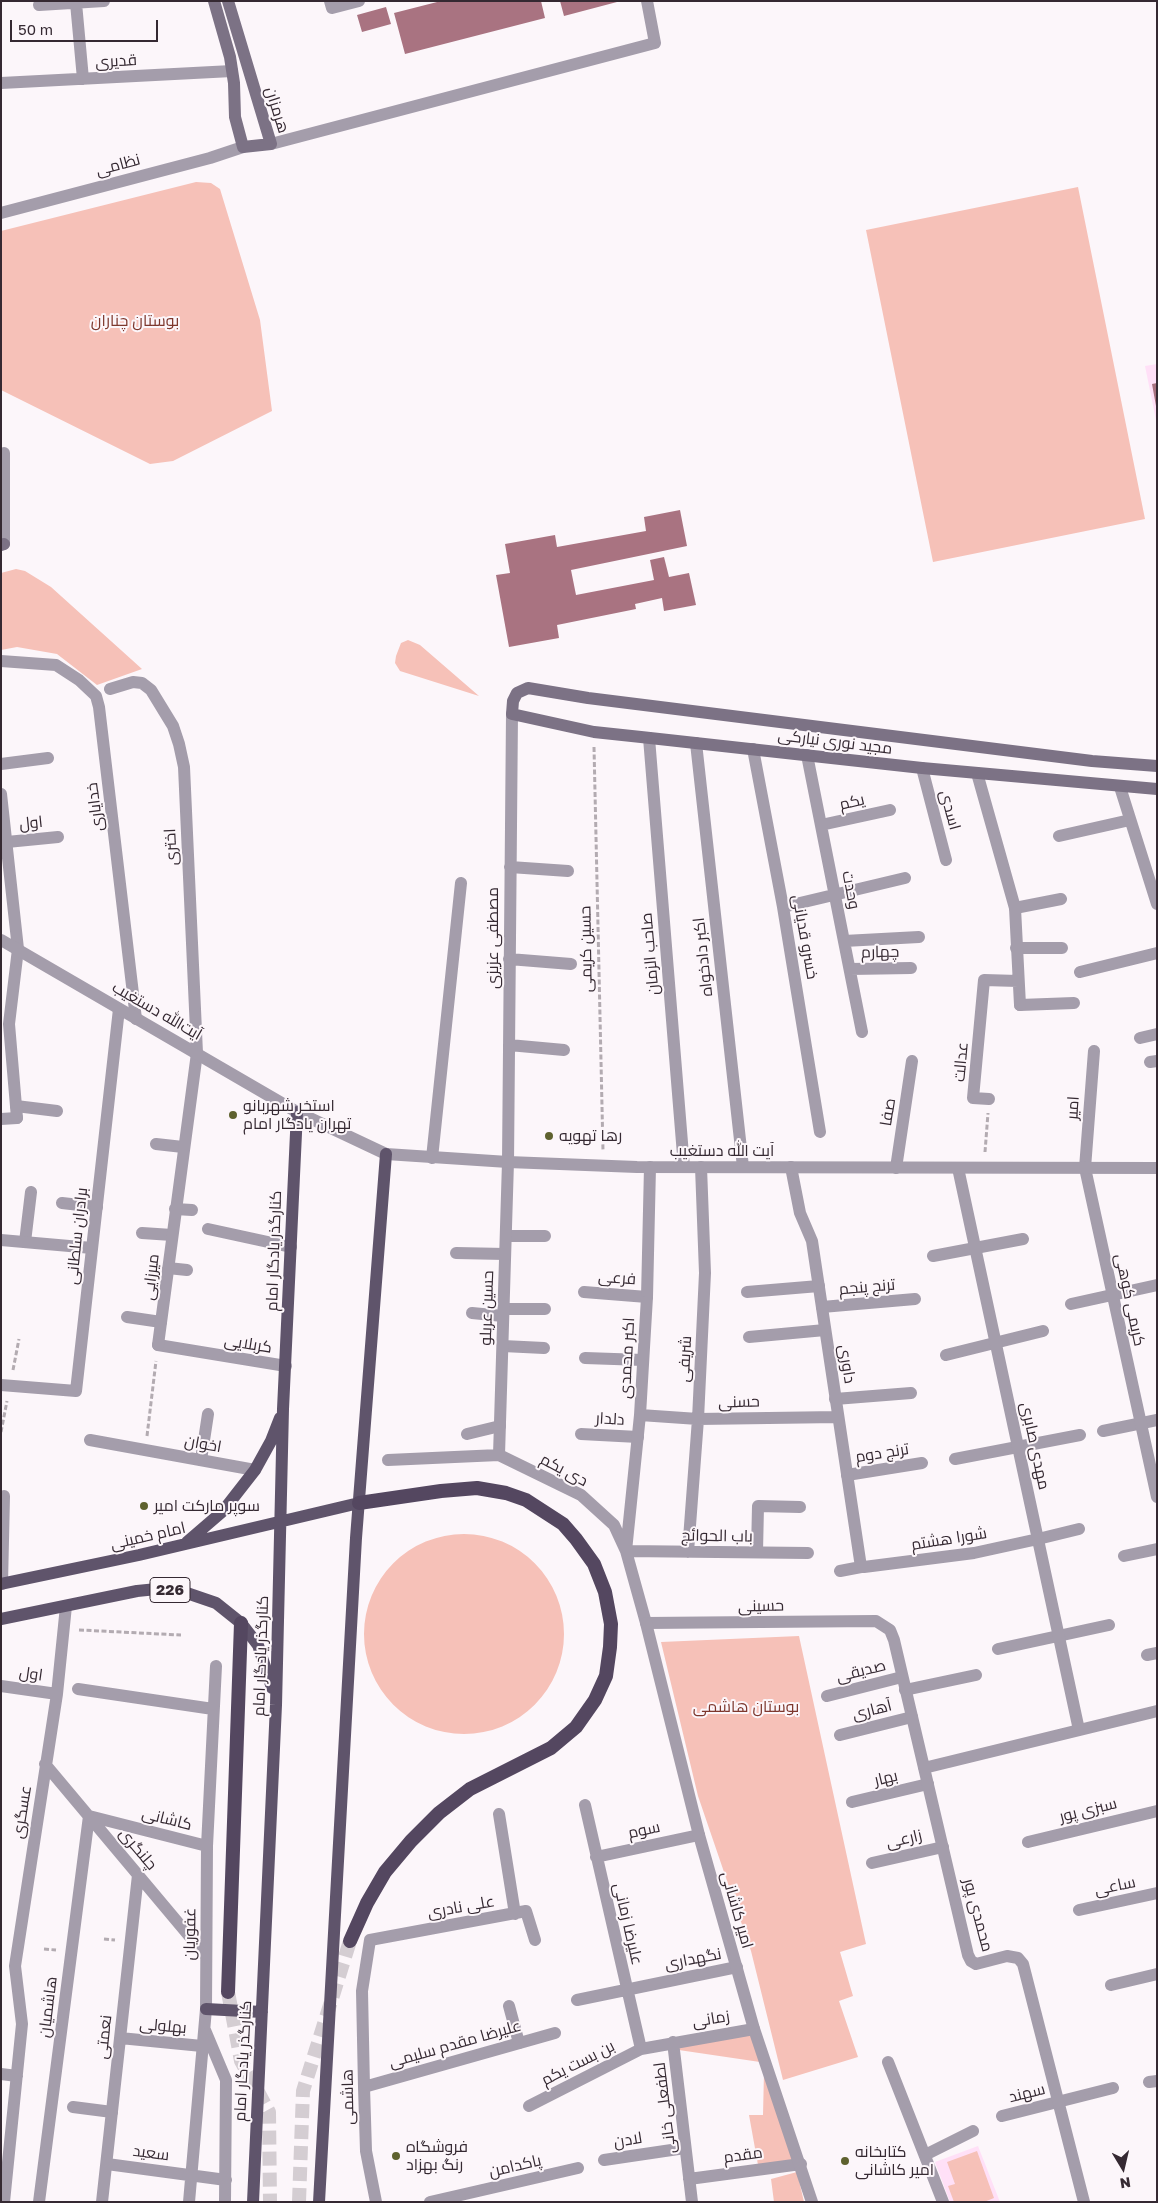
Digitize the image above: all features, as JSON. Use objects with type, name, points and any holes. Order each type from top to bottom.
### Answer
[{"type":"highway","points":[[350,1941],[367,1902],[386,1872],[411,1841],[439,1813],[470,1789],[551,1748],[576,1727],[595,1700],[606,1676],[611,1624],[605,1592],[594,1564],[563,1524],[532,1504],[506,1493],[477,1488],[441,1491],[359,1503]]},
{"type":"highway","points":[[228,1992],[241,1623]]},
{"type":"main road","points":[[214,1],[232,71],[235,117],[243,147]]},
{"type":"main road","name":"هرمزان","points":[[228,1],[271,144],[243,147]]},
{"type":"main road","name":"مجید نوری نیارکی","points":[[1157,766],[1092,761],[588,698],[528,688],[517,693],[513,701],[512,714],[594,732],[922,768],[1157,789]]},
{"type":"main road","name":"کنارگذر یادگار امام","points":[[253,2202],[276,1705],[283,1409],[296,1112]]},
{"type":"main road","points":[[319,2202],[359,1503],[386,1154]]},
{"type":"main road","points":[[184,1545],[223,1511],[255,1470],[271,1441],[283,1409]]},
{"type":"main road","name":"امام خمینی","points":[[2,1584],[184,1545],[359,1503]]},
{"type":"main road","name":"226","points":[[1,1619],[137,1591],[157,1589],[178,1590],[216,1603],[241,1623],[258,1645],[268,1673],[276,1705]]},
{"type":"main road","points":[[206,2009],[262,2012]]},
{"type":"street","points":[[39,5],[104,1]]},
{"type":"street","points":[[330,1],[332,8],[359,1]]},
{"type":"street","points":[[271,144],[655,44],[647,1]]},
{"type":"street","points":[[76,3],[83,79]]},
{"type":"street","name":"قدیری","points":[[1,83],[232,71]]},
{"type":"street","name":"نظامی","points":[[1,213],[243,147]]},
{"type":"street","points":[[3,544],[4,453]]},
{"type":"street","name":"خدایاری","points":[[1,661],[56,665],[79,680],[96,696],[100,707],[136,1018]]},
{"type":"street","name":"اختری","points":[[110,689],[133,682],[142,683],[150,690],[167,713],[179,744],[184,766],[198,1053]]},
{"type":"street","name":"مصطفی عزیزی","points":[[508,1162],[512,714]]},
{"type":"street","name":"صاحب الزمان","points":[[649,738],[684,1167]]},
{"type":"street","name":"اکبر دادخواه","points":[[696,743],[743,1167]]},
{"type":"street","name":"خسرو قدیانی","points":[[753,749],[783,907],[820,1132]]},
{"type":"street","name":"وحدت","points":[[807,755],[862,1032]]},
{"type":"street","points":[[1,764],[48,758]]},
{"type":"street","name":"اسدی","points":[[922,768],[946,860]]},
{"type":"street","points":[[977,773],[1014,908],[1020,1005],[1074,1003]]},
{"type":"street","points":[[1120,787],[1130,820],[1152,876],[1157,904]]},
{"type":"street","points":[[1,795],[18,948],[5,1024],[16,1112]]},
{"type":"street","name":"یکم","points":[[821,825],[890,810]]},
{"type":"street","points":[[1059,836],[1130,820]]},
{"type":"street","name":"اول","points":[[7,842],[58,837]]},
{"type":"street","points":[[510,867],[568,871]]},
{"type":"street","points":[[783,907],[905,878]]},
{"type":"street","points":[[432,1158],[462,883]]},
{"type":"street","points":[[1014,908],[1061,899]]},
{"type":"street","points":[[844,941],[920,937]]},
{"type":"street","name":"آیت‌الله دستغیب","points":[[1,940],[18,948],[296,1112]]},
{"type":"street","points":[[1016,948],[1062,948]]},
{"type":"street","points":[[1080,972],[1157,953]]},
{"type":"street","points":[[509,960],[572,964]]},
{"type":"street","name":"چهارم","points":[[850,969],[910,968]]},
{"type":"street","name":"عدالت","points":[[989,1099],[974,1098],[984,980],[1018,981]]},
{"type":"street","name":"برادران سلطانی","points":[[6,1386],[76,1391],[119,1009]]},
{"type":"street","points":[[1140,1038],[1157,1034]]},
{"type":"street","points":[[509,1045],[564,1050]]},
{"type":"street","name":"امیر","points":[[1085,1168],[1094,1051]]},
{"type":"street","name":"میرزایی","points":[[158,1345],[183,1147],[198,1053]]},
{"type":"street","name":"صفا","points":[[896,1168],[912,1061]]},
{"type":"street","points":[[1,1119],[16,1112],[57,1111]]},
{"type":"street","name":"آیت الله دستغیب","points":[[296,1112],[386,1154],[432,1158],[650,1167],[1157,1168]]},
{"type":"street","points":[[156,1144],[183,1147]]},
{"type":"street","name":"حسین عربلو","points":[[499,1455],[508,1162]]},
{"type":"street","name":"اکبر محمدی","points":[[626,1551],[640,1416],[647,1297],[650,1167]]},
{"type":"street","name":"شریفی","points":[[688,1552],[698,1419],[705,1273],[700,1167]]},
{"type":"street","name":"داوری","points":[[792,1167],[800,1212],[812,1241],[862,1567]]},
{"type":"street","name":"مهدی صابری","points":[[958,1168],[1079,1730]]},
{"type":"street","name":"کریمی کوهی","points":[[1085,1168],[1157,1497]]},
{"type":"street","points":[[25,1242],[31,1192]]},
{"type":"street","points":[[62,1203],[97,1207]]},
{"type":"street","points":[[176,1209],[192,1210]]},
{"type":"street","points":[[208,1229],[291,1247]]},
{"type":"street","points":[[142,1232],[172,1235]]},
{"type":"street","points":[[506,1236],[545,1236]]},
{"type":"street","points":[[933,1256],[1023,1239]]},
{"type":"street","points":[[1,1240],[92,1248]]},
{"type":"street","points":[[456,1253],[505,1254]]},
{"type":"street","points":[[168,1268],[187,1270]]},
{"type":"street","points":[[1071,1304],[1157,1285]]},
{"type":"street","points":[[747,1292],[819,1286]]},
{"type":"street","name":"فرعی","points":[[584,1292],[647,1297]]},
{"type":"street","name":"ترنج پنجم","points":[[822,1307],[915,1299]]},
{"type":"street","points":[[472,1313],[545,1309]]},
{"type":"street","points":[[127,1317],[161,1322]]},
{"type":"street","points":[[749,1337],[825,1330]]},
{"type":"street","points":[[946,1355],[1043,1331]]},
{"type":"street","name":"کربلایی","points":[[158,1345],[286,1366]]},
{"type":"street","points":[[502,1346],[544,1348]]},
{"type":"street","points":[[585,1358],[643,1360]]},
{"type":"street","points":[[836,1399],[911,1393]]},
{"type":"street","points":[[201,1460],[208,1414]]},
{"type":"street","name":"حسنی","points":[[640,1416],[698,1419],[838,1417]]},
{"type":"street","points":[[1103,1431],[1157,1420]]},
{"type":"street","points":[[467,1434],[500,1426]]},
{"type":"street","name":"دلدار","points":[[581,1434],[638,1437]]},
{"type":"street","points":[[955,1459],[1080,1435]]},
{"type":"street","points":[[90,1440],[145,1450]]},
{"type":"street","name":"اخوان","points":[[145,1450],[255,1470]]},
{"type":"street","name":"دی یکم","points":[[388,1460],[499,1455],[581,1495],[614,1525],[626,1551],[646,1623]]},
{"type":"street","name":"ترنج دوم","points":[[847,1474],[922,1463]]},
{"type":"street","points":[[2,1584],[4,1496]]},
{"type":"street","points":[[758,1552],[758,1506],[800,1507]]},
{"type":"street","name":"شورا هشتم","points":[[840,1571],[974,1552],[1079,1529]]},
{"type":"street","points":[[1124,1556],[1157,1549]]},
{"type":"street","name":"باب الحوائج","points":[[626,1551],[808,1552]]},
{"type":"street","name":"عسگری","points":[[4,2202],[4,2174],[22,2024],[15,1966],[57,1694],[66,1606]]},
{"type":"street","name":"حسینی","points":[[646,1623],[876,1621]]},
{"type":"street","name":"محمدی پور","points":[[876,1621],[890,1630],[894,1640],[971,1960],[976,1964],[982,1964],[1013,1956],[1018,1958],[1023,1964],[1084,2202]]},
{"type":"street","name":"امیر کاشانی","points":[[646,1623],[699,1835],[754,2029],[801,2164],[812,2202]]},
{"type":"street","points":[[998,1650],[1108,1625]]},
{"type":"street","name":"غفوریان","points":[[189,2202],[206,2009],[208,1846],[216,1666]]},
{"type":"street","points":[[905,1690],[976,1675]]},
{"type":"street","name":"صدیقی","points":[[827,1696],[902,1677]]},
{"type":"street","name":"اول","points":[[1,1686],[57,1694]]},
{"type":"street","points":[[78,1689],[213,1709]]},
{"type":"street","points":[[924,1768],[1157,1711]]},
{"type":"street","name":"آهاری","points":[[840,1735],[912,1717]]},
{"type":"street","name":"چلنگری","points":[[45,1764],[206,1956]]},
{"type":"street","name":"بهار","points":[[852,1802],[928,1784]]},
{"type":"street","name":"علیرضا زمانی","points":[[585,1806],[626,1988],[642,2049]]},
{"type":"street","name":"سبزی پور","points":[[1028,1842],[1157,1811]]},
{"type":"street","points":[[499,1814],[515,1914]]},
{"type":"street","name":"کاشانی","points":[[89,1816],[208,1846]]},
{"type":"street","name":"هاشمیان","points":[[40,2202],[89,1816]]},
{"type":"street","name":"سوم","points":[[596,1857],[699,1835]]},
{"type":"street","name":"زارعی","points":[[872,1863],[943,1846]]},
{"type":"street","name":"نعمتی","points":[[102,2202],[138,1875]]},
{"type":"street","name":"ساعی","points":[[1079,1910],[1157,1893]]},
{"type":"street","name":"علی نادری","points":[[370,1940],[515,1914],[526,1910],[535,1940]]},
{"type":"street","name":"هاشمی","points":[[370,1940],[362,1991],[364,2086],[366,2151],[376,2202]]},
{"type":"street","points":[[1,1965],[15,1966]]},
{"type":"street","name":"نگهداری","points":[[577,2000],[626,1988],[737,1967]]},
{"type":"street","points":[[1111,1985],[1157,1974]]},
{"type":"street","points":[[509,2006],[519,2043]]},
{"type":"street","points":[[204,2027],[226,2080],[225,2202]]},
{"type":"street","name":"زمانی","points":[[673,2042],[754,2029]]},
{"type":"street","name":"علیرضا مقدم سلیمی","points":[[364,2086],[555,2033]]},
{"type":"street","name":"بهلولی","points":[[120,2038],[202,2046]]},
{"type":"street","name":"لطفعلی خانی","points":[[642,2049],[673,2042],[692,2202]]},
{"type":"street","name":"بن بست یکم","points":[[529,2106],[642,2049]]},
{"type":"street","points":[[888,2062],[943,2202]]},
{"type":"street","points":[[1,2074],[17,2076]]},
{"type":"street","name":"سهند","points":[[1002,2116],[1113,2088]]},
{"type":"street","points":[[73,2107],[112,2112]]},
{"type":"street","points":[[925,2155],[973,2131]]},
{"type":"street","name":"لادن","points":[[604,2160],[686,2148]]},
{"type":"street","name":"سعید","points":[[107,2164],[226,2180]]},
{"type":"street","name":"مقدم","points":[[689,2179],[801,2164]]},
{"type":"street","name":"پاکدامن","points":[[430,2202],[578,2168]]},
{"type":"path","name":"حسین کریمی","points":[[594,732],[603,1166]]},
{"type":"path","points":[[984,1168],[989,1099]]},
{"type":"path","points":[[1,1432],[6,1386],[18,1339]]},
{"type":"path","points":[[145,1450],[158,1345]]},
{"type":"path","points":[[63,1629],[181,1634]]},
{"type":"shaded area","points":[[1157,364],[1157,425],[1145,366]]},
{"type":"shaded area","points":[[978,2146],[1000,2202],[950,2202],[935,2162]]},
{"type":"green space","name":"بوستان چناران","points":[[196,182],[211,183],[220,189],[260,320],[272,411],[173,461],[150,464],[1,390],[1,231]]},
{"type":"green space","points":[[1078,187],[1145,519],[933,562],[866,230]]},
{"type":"green space","points":[[16,569],[25,571],[51,587],[142,669],[97,685],[57,654],[17,647],[1,650],[1,573]]},
{"type":"green space","points":[[408,640],[420,645],[479,696],[400,671],[395,663],[396,656],[401,643]]},
{"type":"green space","points":[[454,1534],[474,1534],[493,1538],[511,1546],[535,1563],[547,1578],[560,1605],[564,1634],[560,1663],[547,1690],[535,1705],[520,1717],[493,1730],[474,1734],[454,1734],[435,1730],[417,1722],[393,1705],[381,1690],[368,1663],[364,1644],[364,1624],[368,1605],[376,1587],[393,1563],[408,1551],[435,1538]]},
{"type":"green space","name":"بوستان هاشمی","points":[[799,1636],[866,1944],[840,1952],[853,1996],[839,2001],[858,2057],[783,2080],[751,1951],[698,1796],[661,1642]]},
{"type":"green space","points":[[752,2034],[760,2062],[672,2049]]},
{"type":"green space","points":[[764,2072],[795,2160],[758,2165],[749,2115],[763,2115]]},
{"type":"green space","points":[[977,2151],[994,2198],[984,2202],[954,2202],[948,2186],[955,2184],[947,2162]]},
{"type":"green space","points":[[797,2172],[804,2202],[774,2202],[771,2179]]},
{"type":"building","points":[[441,1],[541,1],[545,18],[405,54],[394,13]]},
{"type":"building","points":[[560,1],[617,1],[617,2],[564,16]]},
{"type":"building","points":[[386,7],[391,24],[362,32],[357,15]]},
{"type":"building","points":[[1157,383],[1157,406],[1156,406],[1152,384]]},
{"type":"building","points":[[680,510],[687,546],[571,570],[576,595],[654,580],[650,560],[664,557],[669,577],[689,573],[696,605],[664,611],[662,598],[635,604],[636,609],[557,625],[559,638],[509,647],[496,575],[510,573],[505,544],[555,535],[557,547],[646,531],[644,517]]},
{"type":"tunnel","points":[[299,2202],[303,2091],[350,1941]]},
{"type":"tunnel","points":[[228,1992],[241,2061],[269,2112],[270,2202]]},
{"type":"place","name":"استخر شهربانو تهران یادگار امام","points":[[233,1115]]},
{"type":"place","name":"رها تهویه","points":[[549,1136]]},
{"type":"place","name":"سوپر مارکت امیر","points":[[144,1506]]},
{"type":"place","name":"فروشگاه رنگ بهزاد","points":[[396,2156]]},
{"type":"place","name":"کتابخانه امیر کاشانی","points":[[845,2161]]}]
